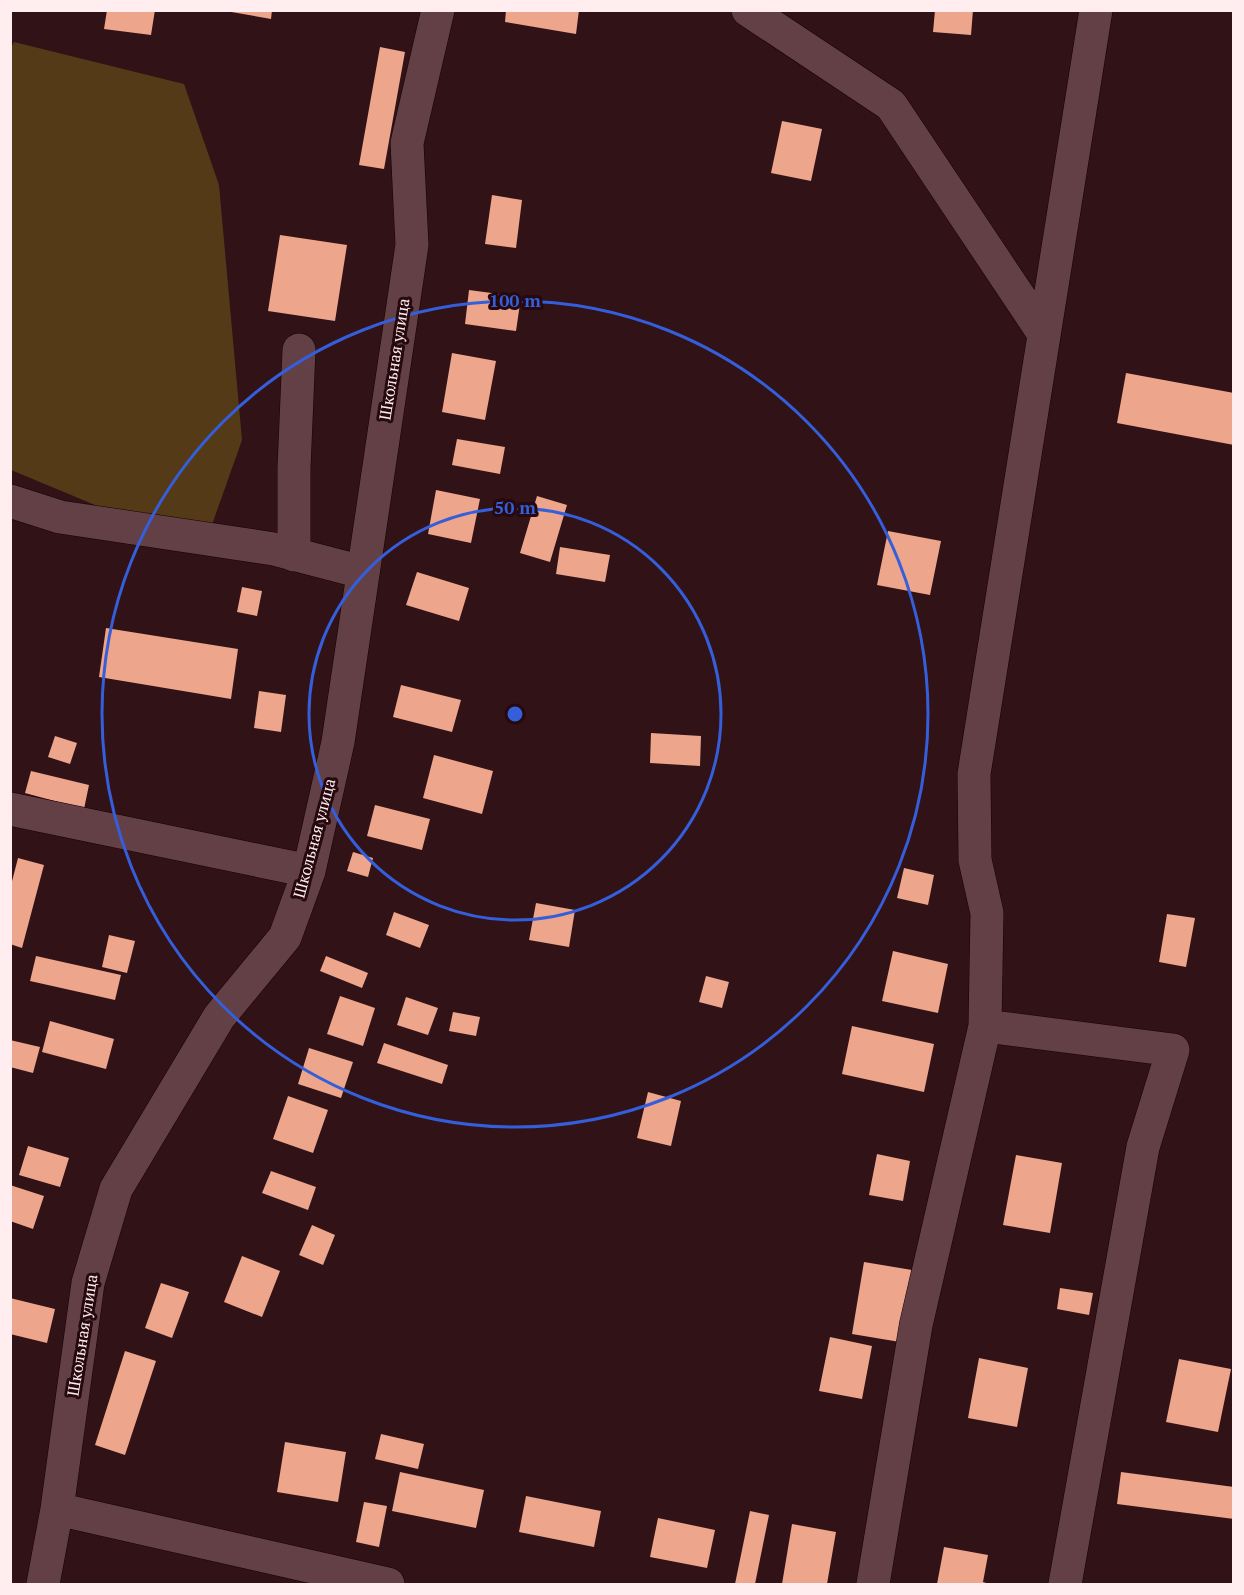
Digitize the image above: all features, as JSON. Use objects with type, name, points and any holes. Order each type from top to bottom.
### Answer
[{"type":"street","name":"Школьная улица","points":[[43,1584],[57,1509],[88,1283],[116,1189],[219,1017],[285,937],[309,872],[338,742],[412,245],[407,143],[438,10]]},
{"type":"street","points":[[748,10],[891,105],[1044,334]]},
{"type":"street","points":[[873,1584],[916,1325],[985,1026],[987,914],[975,860],[974,774],[1096,10]]},
{"type":"street","points":[[294,555],[294,468],[299,350]]},
{"type":"street","points":[[10,501],[60,517],[188,535],[294,555],[362,572]]},
{"type":"street","points":[[10,809],[309,872]]},
{"type":"street","points":[[985,1026],[1173,1050],[1143,1147],[1065,1584]]},
{"type":"street","points":[[57,1509],[388,1584]]},
{"type":"shaded area","points":[[14,42],[184,84],[219,185],[242,440],[203,550],[11,470],[10,50]]},
{"type":"building","points":[[107,10],[155,10],[151,35],[104,29]]},
{"type":"building","points":[[220,10],[272,10],[271,19]]},
{"type":"building","points":[[506,10],[579,10],[576,34],[505,22]]},
{"type":"building","points":[[935,10],[973,10],[971,35],[933,32]]},
{"type":"building","points":[[380,47],[405,52],[384,169],[359,165]]},
{"type":"building","points":[[782,121],[822,129],[811,181],[771,173]]},
{"type":"building","points":[[492,195],[522,200],[516,248],[485,244]]},
{"type":"building","points":[[280,235],[347,245],[335,321],[268,311]]},
{"type":"building","points":[[469,290],[521,297],[516,331],[465,324]]},
{"type":"building","points":[[452,353],[496,361],[485,420],[442,412]]},
{"type":"building","points":[[1126,373],[1234,393],[1234,445],[1117,423]]},
{"type":"building","points":[[457,439],[505,447],[500,474],[452,465]]},
{"type":"building","points":[[436,490],[480,499],[471,543],[428,534]]},
{"type":"building","points":[[537,496],[567,505],[550,562],[520,553]]},
{"type":"building","points":[[888,531],[941,541],[930,595],[877,585]]},
{"type":"building","points":[[560,547],[610,555],[605,582],[556,574]]},
{"type":"building","points":[[417,572],[469,588],[459,621],[406,605]]},
{"type":"building","points":[[242,587],[262,591],[257,616],[237,612]]},
{"type":"building","points":[[106,628],[238,649],[231,699],[99,677]]},
{"type":"building","points":[[401,685],[461,700],[452,732],[393,717]]},
{"type":"building","points":[[259,691],[286,695],[281,732],[254,728]]},
{"type":"building","points":[[651,733],[701,736],[700,766],[650,763]]},
{"type":"building","points":[[55,736],[77,743],[70,764],[48,757]]},
{"type":"building","points":[[434,755],[493,771],[482,814],[423,798]]},
{"type":"building","points":[[31,771],[89,785],[84,809],[25,793]]},
{"type":"building","points":[[375,805],[430,819],[422,850],[367,836]]},
{"type":"building","points":[[353,852],[373,858],[368,877],[347,871]]},
{"type":"building","points":[[18,858],[44,865],[22,948],[10,944],[10,889]]},
{"type":"building","points":[[904,868],[934,875],[928,905],[897,898]]},
{"type":"building","points":[[536,903],[575,910],[569,947],[529,940]]},
{"type":"building","points":[[394,912],[429,925],[420,948],[386,935]]},
{"type":"building","points":[[1167,914],[1195,918],[1186,967],[1159,962]]},
{"type":"building","points":[[109,935],[135,941],[127,973],[102,967]]},
{"type":"building","points":[[893,951],[948,964],[938,1013],[882,1001]]},
{"type":"building","points":[[36,956],[121,975],[115,1000],[30,981]]},
{"type":"building","points":[[326,956],[368,973],[362,988],[320,971]]},
{"type":"building","points":[[706,976],[729,982],[722,1008],[699,1002]]},
{"type":"building","points":[[340,996],[375,1008],[363,1046],[327,1034]]},
{"type":"building","points":[[406,997],[438,1008],[428,1035],[397,1025]]},
{"type":"building","points":[[453,1012],[480,1017],[476,1036],[449,1031]]},
{"type":"building","points":[[50,1021],[114,1039],[106,1069],[42,1052]]},
{"type":"building","points":[[852,1026],[934,1044],[924,1092],[842,1074]]},
{"type":"building","points":[[10,1040],[40,1047],[33,1073],[10,1067]]},
{"type":"building","points":[[384,1043],[448,1065],[442,1084],[377,1063]]},
{"type":"building","points":[[309,1048],[353,1062],[341,1098],[298,1084]]},
{"type":"building","points":[[648,1092],[681,1101],[671,1146],[637,1138]]},
{"type":"building","points":[[288,1096],[328,1110],[313,1153],[273,1139]]},
{"type":"building","points":[[28,1146],[69,1158],[60,1187],[19,1175]]},
{"type":"building","points":[[877,1154],[910,1161],[903,1201],[869,1195]]},
{"type":"building","points":[[1016,1155],[1062,1163],[1050,1233],[1003,1225]]},
{"type":"building","points":[[271,1171],[316,1187],[308,1210],[262,1193]]},
{"type":"building","points":[[10,1185],[44,1196],[33,1229],[10,1221]]},
{"type":"building","points":[[312,1225],[335,1235],[323,1265],[299,1255]]},
{"type":"building","points":[[242,1256],[280,1271],[262,1317],[224,1302]]},
{"type":"building","points":[[864,1262],[912,1270],[900,1342],[852,1334]]},
{"type":"building","points":[[161,1283],[189,1292],[172,1338],[145,1328]]},
{"type":"building","points":[[1060,1288],[1093,1293],[1089,1315],[1057,1309]]},
{"type":"building","points":[[10,1298],[55,1309],[47,1343],[10,1334]]},
{"type":"building","points":[[830,1337],[872,1346],[862,1399],[819,1391]]},
{"type":"building","points":[[125,1351],[156,1361],[125,1455],[95,1445]]},
{"type":"building","points":[[979,1358],[1028,1368],[1017,1427],[968,1418]]},
{"type":"building","points":[[1179,1359],[1231,1369],[1218,1432],[1166,1422]]},
{"type":"building","points":[[381,1434],[424,1444],[418,1469],[375,1459]]},
{"type":"building","points":[[285,1442],[346,1452],[338,1502],[277,1492]]},
{"type":"building","points":[[400,1472],[484,1490],[476,1528],[392,1511]]},
{"type":"building","points":[[1121,1472],[1234,1487],[1234,1519],[1117,1504]]},
{"type":"building","points":[[526,1496],[601,1511],[594,1547],[519,1532]]},
{"type":"building","points":[[364,1502],[387,1506],[379,1547],[356,1542]]},
{"type":"building","points":[[750,1511],[769,1515],[755,1584],[735,1584]]},
{"type":"building","points":[[658,1518],[715,1530],[707,1568],[650,1557]]},
{"type":"building","points":[[792,1524],[836,1532],[827,1584],[782,1584]]},
{"type":"building","points":[[944,1547],[988,1555],[983,1582],[989,1584],[937,1584]]}]
